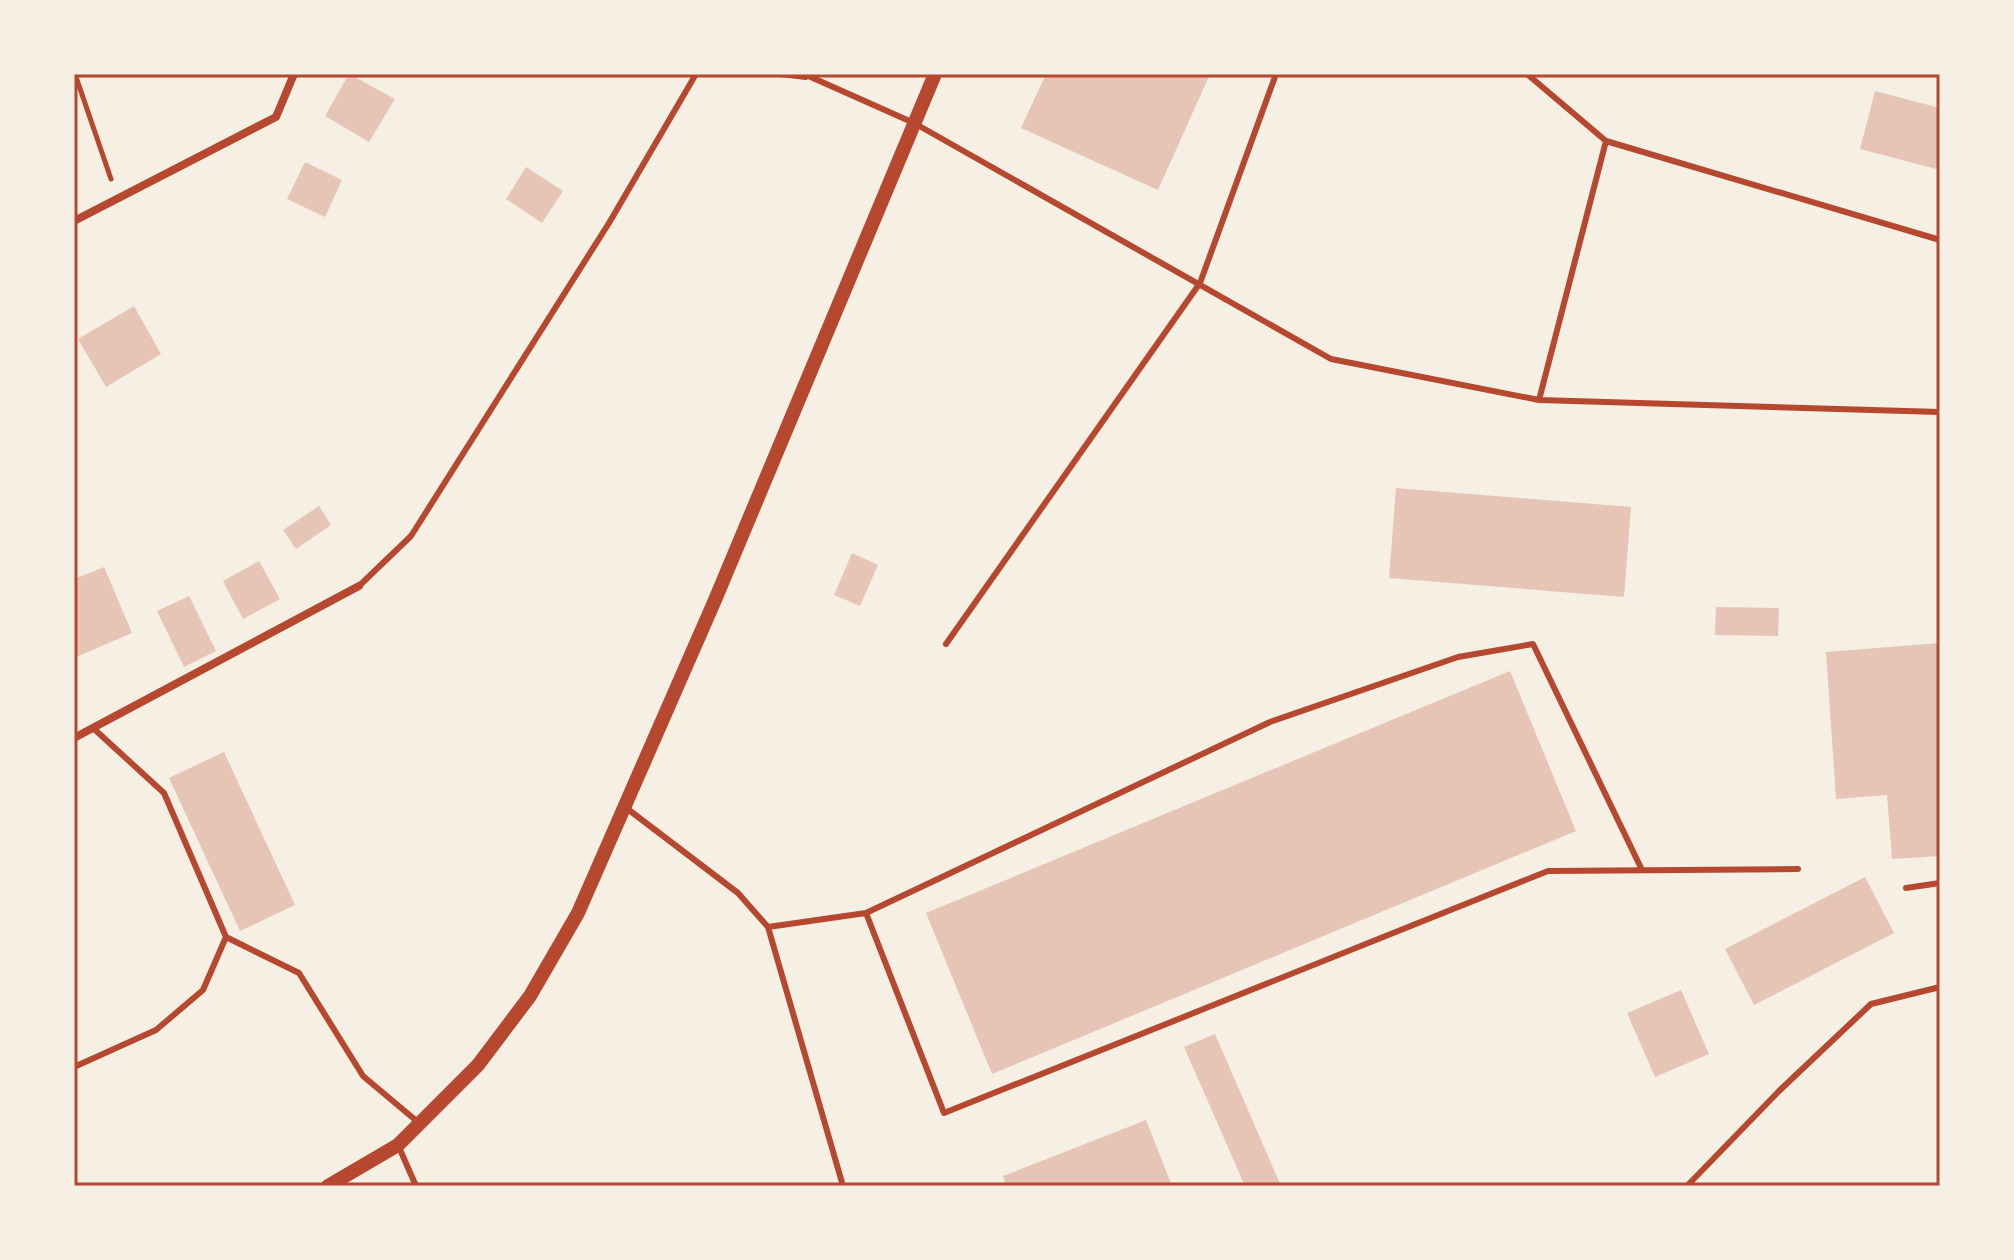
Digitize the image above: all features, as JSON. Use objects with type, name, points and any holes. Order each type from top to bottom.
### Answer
[{"type":"street","points":[[74,221],[276,117],[294,74]]},
{"type":"street","points":[[328,1186],[352,1175],[398,1145],[478,1065],[530,996],[578,913],[715,600],[935,74]]},
{"type":"street","points":[[74,738],[359,586]]},
{"type":"lane","points":[[359,586],[411,536],[609,223],[696,74]]},
{"type":"lane","points":[[780,74],[805,75],[914,123],[1331,359],[1539,400],[1940,412]]},
{"type":"lane","points":[[946,644],[1200,283],[1276,74]]},
{"type":"lane","points":[[1527,74],[1606,141],[1940,240]]},
{"type":"lane","points":[[1539,400],[1606,141]]},
{"type":"lane","points":[[768,927],[866,913],[1270,722],[1458,657],[1533,644],[1642,870]]},
{"type":"lane","points":[[93,728],[164,793],[226,937],[299,973],[363,1076],[421,1125]]},
{"type":"lane","points":[[625,807],[738,893],[768,927],[843,1186]]},
{"type":"lane","points":[[866,913],[944,1113],[1548,871],[1798,869]]},
{"type":"lane","points":[[1906,888],[1940,883]]},
{"type":"lane","points":[[74,1067],[156,1030],[203,990],[226,937]]},
{"type":"lane","points":[[1687,1186],[1779,1091],[1871,1004],[1940,987]]},
{"type":"lane","points":[[398,1145],[416,1186]]},
{"type":"path","points":[[75,74],[118,199]]},
{"type":"building","points":[[349,74],[395,99],[369,142],[325,116]]},
{"type":"building","points":[[1046,74],[1210,74],[1158,190],[1021,128]]},
{"type":"building","points":[[1875,91],[1940,108],[1940,170],[1860,149]]},
{"type":"building","points":[[305,162],[342,180],[325,217],[287,199]]},
{"type":"building","points":[[526,167],[563,191],[542,223],[506,199]]},
{"type":"building","points":[[134,306],[161,354],[106,387],[78,339]]},
{"type":"building","points":[[1396,488],[1631,507],[1624,597],[1389,578]]},
{"type":"building","points":[[319,506],[331,525],[296,549],[283,530]]},
{"type":"building","points":[[852,553],[878,565],[860,606],[834,595]]},
{"type":"building","points":[[259,561],[280,599],[243,619],[223,581]]},
{"type":"building","points":[[104,567],[132,633],[74,658],[74,579]]},
{"type":"building","points":[[189,596],[216,651],[184,667],[157,611]]},
{"type":"building","points":[[1716,607],[1779,608],[1778,636],[1715,635]]},
{"type":"building","points":[[1940,643],[1940,856],[1892,859],[1887,795],[1836,799],[1826,652]]},
{"type":"building","points":[[1510,671],[1576,831],[992,1074],[926,913]]},
{"type":"building","points":[[224,752],[295,905],[240,931],[169,778]]},
{"type":"building","points":[[1865,877],[1894,933],[1754,1005],[1725,949]]},
{"type":"building","points":[[1681,990],[1709,1054],[1655,1077],[1627,1013]]},
{"type":"building","points":[[1215,1034],[1281,1186],[1245,1186],[1184,1047]]},
{"type":"building","points":[[1146,1120],[1172,1186],[1006,1186],[1003,1176]]}]
